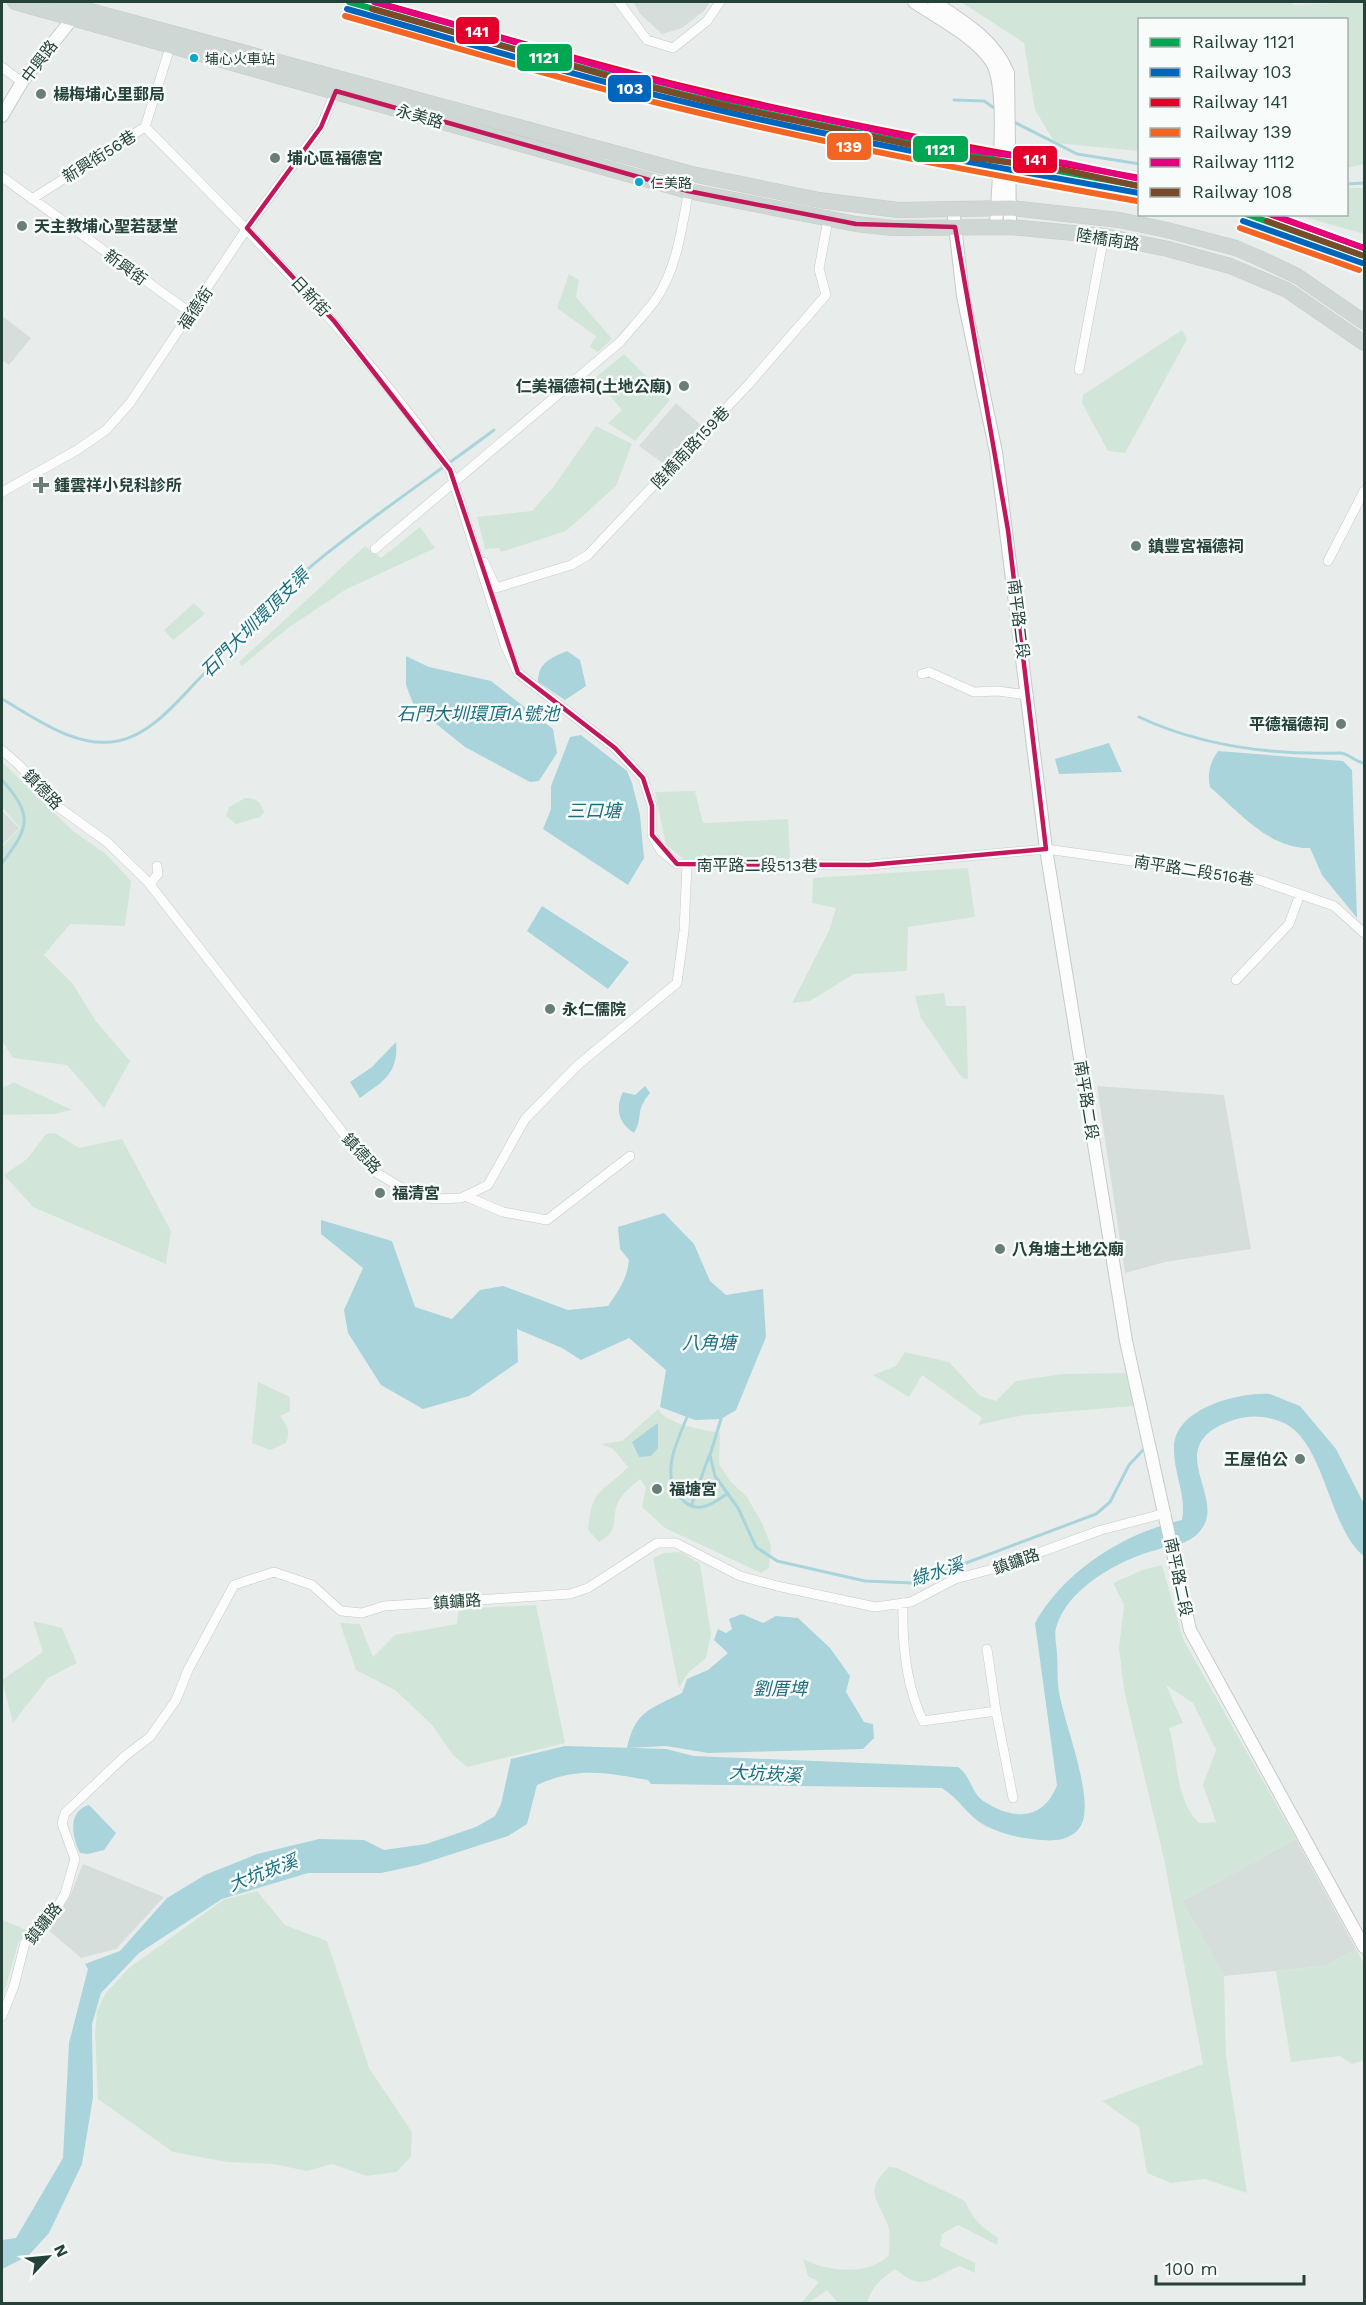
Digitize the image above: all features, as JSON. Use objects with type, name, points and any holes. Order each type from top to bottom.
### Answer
[{"type":"main road","name":"永美路","points":[[15,2],[73,12],[337,85],[688,191],[828,219]]},
{"type":"main road","name":"永美路","points":[[57,2],[73,12]]},
{"type":"main road","name":"永美路","points":[[337,85],[692,174],[832,202]]},
{"type":"main road","name":"陸橋南路","points":[[832,202],[898,210],[1004,207],[1119,220],[1236,248],[1297,276],[1365,322]]},
{"type":"main road","name":"陸橋南路","points":[[828,219],[893,228],[1003,227],[1104,236],[1168,249],[1249,273],[1287,290],[1365,343]]},
{"type":"street","points":[[620,2],[647,40],[673,48],[707,21],[720,2]]},
{"type":"street","points":[[914,2],[981,50],[992,63],[997,76],[1000,98],[1004,207]]},
{"type":"street","points":[[934,2],[979,33],[1003,60],[1008,73],[1003,227]]},
{"type":"street","name":"中興路","points":[[2,116],[22,82],[73,12]]},
{"type":"street","name":"新興街56巷","points":[[32,199],[146,127],[173,39]]},
{"type":"street","points":[[2,67],[22,82]]},
{"type":"street","name":"福德街","points":[[2,492],[51,466],[106,430],[130,403],[192,314],[247,228],[321,127],[337,85]]},
{"type":"street","name":"日新街","points":[[146,127],[247,228],[334,321],[447,465],[453,483]]},
{"type":"street","points":[[375,549],[620,342],[656,298],[670,271],[692,174]]},
{"type":"street","name":"新興街","points":[[2,177],[192,314]]},
{"type":"street","name":"南平路二段","points":[[953,208],[963,296],[996,452],[1046,849],[1126,1341],[1167,1517],[1190,1630],[1365,1947]]},
{"type":"street","name":"陸橋南路159巷","points":[[478,561],[484,562],[496,588],[571,565],[588,555],[748,385],[826,295],[819,269],[828,219]]},
{"type":"street","points":[[1079,370],[1104,236]]},
{"type":"street","name":"南平路二段513巷","points":[[453,483],[505,645],[518,673],[615,748],[643,778],[652,806],[652,835],[661,851],[677,864],[869,866],[1046,849]]},
{"type":"street","points":[[1328,561],[1365,491]]},
{"type":"street","points":[[922,674],[929,672],[974,692],[998,691],[1028,695]]},
{"type":"street","name":"鎮德路","points":[[2,750],[20,765],[54,804],[107,842],[150,884],[372,1170],[410,1193],[434,1199],[465,1196],[488,1185],[525,1119],[578,1065],[677,983],[684,931],[687,865]]},
{"type":"street","name":"南平路二段516巷","points":[[1046,849],[1253,878],[1334,906],[1365,933]]},
{"type":"street","points":[[150,884],[158,874],[157,866]]},
{"type":"street","points":[[1236,980],[1289,924],[1300,894]]},
{"type":"street","points":[[465,1196],[503,1212],[547,1220],[630,1156]]},
{"type":"street","name":"鎮鏞路","points":[[2,2016],[14,1986],[25,1943],[50,1919],[65,1894],[75,1859],[62,1824],[65,1813],[125,1755],[150,1737],[176,1700],[188,1670],[234,1586],[274,1572],[312,1585],[341,1611],[362,1613],[384,1606],[570,1594],[588,1588],[657,1543],[676,1543],[740,1576],[875,1607],[912,1602],[955,1579],[1000,1567],[1101,1530],[1167,1517]]},
{"type":"street","points":[[903,1603],[902,1632],[916,1707],[922,1721],[996,1711]]},
{"type":"street","points":[[987,1649],[1013,1798]]},
{"type":"highlighted area","points":[[336,91],[688,191],[856,224],[955,227],[1008,530],[1046,849],[869,865],[677,864],[652,835],[652,806],[643,778],[615,748],[518,673],[450,470],[334,321],[247,228],[321,127]]},
{"type":"shaded area","points":[[633,2],[710,2],[705,10],[682,28],[662,34],[641,15]]},
{"type":"shaded area","points":[[2,316],[31,338],[9,365],[2,360]]},
{"type":"shaded area","points":[[676,403],[703,427],[670,468],[639,446]]},
{"type":"shaded area","points":[[2,811],[19,828],[2,845]]},
{"type":"shaded area","points":[[1097,1086],[1224,1095],[1251,1249],[1165,1262],[1125,1273]]},
{"type":"shaded area","points":[[1296,1839],[1356,1949],[1325,1966],[1224,1976],[1182,1901]]},
{"type":"shaded area","points":[[83,1864],[164,1897],[116,1949],[81,1958],[47,1929],[69,1898]]},
{"type":"green space","points":[[961,2],[1289,2],[1295,5],[1364,2],[1364,164],[1348,168],[1348,18],[1138,18],[1138,151],[1055,143],[1035,110],[1024,43]]},
{"type":"green space","points":[[1348,188],[1364,188],[1364,234],[1301,216],[1348,216]]},
{"type":"green space","points":[[569,274],[579,280],[576,297],[612,339],[598,352],[590,347],[596,336],[557,308]]},
{"type":"green space","points":[[1182,330],[1187,339],[1125,453],[1108,451],[1082,403],[1083,395]]},
{"type":"green space","points":[[624,354],[670,400],[635,441],[608,423],[622,410],[595,378]]},
{"type":"green space","points":[[596,426],[632,444],[616,486],[566,531],[501,552],[499,548],[485,549],[477,517],[532,511],[554,486]]},
{"type":"green space","points":[[420,527],[435,548],[345,590],[288,628],[242,666],[239,662],[365,546],[381,558]]},
{"type":"green space","points":[[194,603],[205,614],[173,640],[164,630]]},
{"type":"green space","points":[[2,762],[72,830],[107,855],[131,881],[125,926],[70,924],[44,955],[73,984],[95,1020],[130,1061],[104,1108],[67,1065],[13,1058],[2,1041],[2,847],[20,828],[2,807]]},
{"type":"green space","points":[[695,791],[703,823],[788,819],[790,860],[684,859],[666,845],[655,792]]},
{"type":"green space","points":[[245,798],[257,801],[264,812],[260,817],[236,824],[226,816],[229,807]]},
{"type":"green space","points":[[968,868],[975,917],[908,927],[907,971],[854,974],[810,1001],[792,1003],[829,931],[836,908],[812,903],[813,878]]},
{"type":"green space","points":[[944,993],[946,1006],[966,1006],[968,1079],[962,1078],[921,1018],[915,996]]},
{"type":"green space","points":[[15,1082],[72,1110],[54,1114],[2,1115],[2,1088]]},
{"type":"green space","points":[[55,1133],[79,1148],[122,1139],[171,1231],[166,1264],[33,1207],[4,1175],[27,1159],[46,1134]]},
{"type":"green space","points":[[905,1352],[949,1362],[980,1396],[996,1401],[1016,1381],[1062,1374],[1126,1373],[1134,1406],[1024,1415],[978,1425],[982,1418],[922,1375],[909,1397],[873,1375],[896,1366]]},
{"type":"green space","points":[[258,1382],[290,1397],[290,1411],[280,1416],[288,1429],[286,1443],[270,1450],[252,1443]]},
{"type":"green space","points":[[658,1409],[663,1415],[678,1423],[720,1433],[719,1464],[730,1481],[747,1497],[762,1523],[771,1546],[769,1568],[761,1573],[665,1528],[642,1507],[646,1488],[640,1479],[619,1501],[615,1511],[614,1526],[606,1538],[599,1542],[588,1530],[592,1505],[596,1498],[628,1467],[613,1449],[601,1444],[622,1441]]},
{"type":"green space","points":[[681,1552],[700,1564],[711,1634],[706,1658],[688,1673],[679,1688],[653,1558],[664,1553]]},
{"type":"green space","points":[[1162,1565],[1183,1639],[1296,1839],[1182,1901],[1224,1976],[1226,2056],[1247,2193],[1205,2179],[1171,2183],[1147,2173],[1139,2127],[1102,2101],[1203,2064],[1164,1859],[1124,1690],[1119,1648],[1124,1605],[1113,1583],[1145,1569]],"holes":[[[1166,1685],[1193,1703],[1216,1750],[1203,1785],[1216,1822],[1199,1823],[1185,1802],[1169,1728],[1183,1723]]]},
{"type":"green space","points":[[536,1605],[565,1743],[467,1767],[453,1755],[432,1725],[395,1690],[356,1670],[340,1623],[360,1624],[373,1657],[395,1635],[457,1624],[459,1609]]},
{"type":"green space","points":[[33,1621],[62,1628],[77,1663],[48,1678],[13,1723],[2,1680],[43,1652]]},
{"type":"green space","points":[[257,1891],[285,1925],[327,1941],[369,2068],[412,2132],[411,2157],[396,2172],[367,2176],[332,2164],[307,2171],[273,2164],[227,2162],[173,2152],[98,2099],[95,2034],[97,2011],[105,1994],[129,1968],[223,1900]]},
{"type":"green space","points":[[2,1920],[29,1931],[19,1941],[2,2000]]},
{"type":"green space","points":[[1356,1949],[1364,1964],[1364,2060],[1352,2064],[1340,2056],[1291,2062],[1276,1971],[1325,1966]]},
{"type":"green space","points":[[889,2167],[897,2168],[965,2201],[978,2222],[998,2238],[997,2245],[958,2225],[942,2234],[940,2246],[975,2263],[975,2273],[960,2266],[921,2282],[914,2281],[895,2269],[878,2283],[867,2303],[838,2303],[827,2290],[808,2303],[801,2303],[819,2282],[808,2276],[803,2259],[824,2267],[848,2270],[871,2266],[881,2262],[889,2255],[889,2229],[874,2190],[876,2183]]},
{"type":"water","points":[[567,651],[580,660],[586,686],[565,700],[538,682],[540,670],[546,662]]},
{"type":"water","name":"石門大圳環頂1A號池","points":[[406,656],[429,667],[491,681],[553,729],[557,753],[539,781],[530,782],[465,747],[414,706],[406,685]]},
{"type":"water","name":"石門大圳環頂1A號池","points":[[581,735],[627,771],[632,783],[640,815],[644,858],[628,885],[543,829],[551,809],[551,786],[570,737]]},
{"type":"water","points":[[1109,743],[1122,772],[1059,774],[1055,759]]},
{"type":"water","points":[[1218,751],[1343,761],[1352,770],[1357,918],[1322,875],[1310,848],[1295,847],[1268,836],[1210,787],[1210,768]]},
{"type":"water","points":[[542,906],[629,962],[608,989],[527,931]]},
{"type":"water","points":[[396,1042],[395,1062],[388,1076],[360,1098],[350,1082],[372,1067]]},
{"type":"water","points":[[645,1086],[650,1093],[642,1105],[634,1133],[621,1120],[619,1104],[623,1092],[635,1095]]},
{"type":"water","name":"八角塘","points":[[664,1213],[694,1244],[710,1281],[726,1295],[763,1289],[766,1337],[736,1410],[721,1419],[695,1420],[660,1407],[666,1370],[629,1338],[581,1360],[562,1348],[517,1329],[518,1362],[469,1396],[423,1409],[381,1385],[348,1333],[344,1310],[363,1268],[321,1234],[321,1220],[392,1241],[415,1307],[452,1319],[480,1290],[503,1286],[568,1310],[608,1306],[624,1279],[629,1260],[620,1249],[618,1227]]},
{"type":"water","name":"大坑崁溪","points":[[1270,1394],[1300,1406],[1336,1449],[1364,1504],[1364,1556],[1352,1543],[1342,1526],[1317,1463],[1307,1445],[1294,1430],[1279,1421],[1251,1416],[1230,1421],[1206,1435],[1198,1448],[1197,1461],[1207,1505],[1207,1518],[1200,1531],[1185,1542],[1126,1561],[1096,1578],[1071,1600],[1056,1628],[1059,1692],[1080,1771],[1085,1803],[1082,1823],[1079,1829],[1069,1837],[1050,1840],[1021,1838],[1000,1832],[980,1822],[942,1788],[651,1784],[648,1780],[618,1775],[579,1773],[537,1785],[527,1824],[508,1836],[418,1865],[381,1873],[308,1873],[222,1899],[139,1953],[101,1993],[92,2024],[93,2097],[82,2164],[49,2233],[28,2256],[2,2269],[2,2240],[16,2238],[63,2158],[69,2043],[88,1969],[85,1964],[120,1951],[167,1898],[205,1875],[257,1854],[319,1839],[364,1840],[384,1850],[426,1844],[476,1827],[495,1816],[501,1804],[511,1759],[565,1746],[666,1749],[694,1756],[958,1767],[978,1796],[993,1807],[1015,1814],[1035,1811],[1051,1797],[1057,1785],[1035,1623],[1062,1586],[1098,1556],[1139,1534],[1182,1520],[1183,1502],[1174,1447],[1177,1433],[1185,1422],[1211,1405],[1226,1400],[1242,1396]]},
{"type":"water","points":[[658,1423],[658,1448],[651,1456],[639,1457],[632,1442]]},
{"type":"water","name":"劉厝埤","points":[[742,1614],[763,1623],[776,1616],[798,1618],[830,1648],[850,1676],[846,1692],[864,1722],[873,1724],[874,1738],[863,1749],[708,1753],[666,1746],[627,1748],[634,1726],[639,1719],[661,1703],[682,1693],[687,1679],[708,1670],[728,1653],[714,1640],[718,1629],[726,1633],[732,1629],[729,1619]]},
{"type":"water","points":[[89,1805],[116,1833],[104,1850],[88,1854],[80,1853],[73,1825],[77,1813]]},
{"type":"waterway","name":"石門大圳環頂支渠","points":[[954,100],[984,101],[997,110]]},
{"type":"waterway","name":"石門大圳環頂支渠","points":[[1012,121],[1077,154],[1138,164]]},
{"type":"waterway","name":"石門大圳環頂支渠","points":[[1348,184],[1364,183]]},
{"type":"waterway","name":"石門大圳環頂支渠","points":[[2,699],[57,730],[87,741],[118,741],[141,732],[162,717],[266,609],[309,568],[377,515],[494,430]]},
{"type":"waterway","points":[[1139,717],[1212,742],[1263,750],[1343,753],[1364,763]]},
{"type":"waterway","points":[[2,780],[19,803],[24,821],[18,840],[2,863]]},
{"type":"waterway","name":"綠水溪","points":[[687,1417],[672,1461],[671,1479],[675,1490],[686,1503],[698,1507],[710,1505],[728,1493]]},
{"type":"waterway","name":"綠水溪","points":[[721,1419],[710,1455],[715,1476],[738,1508],[756,1547],[777,1561],[865,1581],[913,1583],[1096,1514],[1110,1502],[1129,1465],[1143,1450]]},
{"type":"waterway","name":"綠水溪","points":[[691,1506],[709,1456]]},
{"type":"rail line","name":"1121","points":[[349,2],[690,96],[914,144],[1138,186]]},
{"type":"rail line","name":"1112","points":[[374,2],[624,73],[728,99],[970,150],[1065,163],[1138,179]]},
{"type":"rail line","name":"141","points":[[375,2],[611,68],[746,101],[914,136],[1138,178]]},
{"type":"rail line","name":"103","points":[[347,9],[646,93],[913,151],[1138,193]]},
{"type":"rail line","name":"108","points":[[372,9],[622,80],[726,106],[968,157],[1064,170],[1138,186]]},
{"type":"rail line","name":"139","points":[[345,16],[644,100],[799,136],[1137,201]]},
{"type":"rail line","name":"1121","points":[[1252,216],[1364,256]]},
{"type":"rail line","name":"141","points":[[1275,216],[1364,248]]},
{"type":"rail line","name":"1112","points":[[1276,216],[1364,248]]},
{"type":"rail line","name":"103","points":[[1243,221],[1362,263]]},
{"type":"rail line","name":"108","points":[[1267,221],[1361,255]]},
{"type":"rail line","name":"139","points":[[1240,228],[1359,270]]},
{"type":"place","name":"埔心火車站","points":[[194,58]]},
{"type":"place","name":"楊梅埔心里郵局","points":[[41,94]]},
{"type":"place","name":"埔心區福德宮","points":[[275,158]]},
{"type":"place","name":"仁美路","points":[[639,182]]},
{"type":"place","name":"天主教埔心聖若瑟堂","points":[[22,226]]},
{"type":"place","name":"仁美福德祠(土地公廟)","points":[[684,386]]},
{"type":"place","name":"鍾雲祥小兒科診所","points":[[41,485]]},
{"type":"place","name":"鎮豐宮福德祠","points":[[1136,546]]},
{"type":"place","name":"平德福德祠","points":[[1341,724]]},
{"type":"place","name":"永仁儒院","points":[[550,1009]]},
{"type":"place","name":"福清宮","points":[[380,1193]]},
{"type":"place","name":"八角塘土地公廟","points":[[1000,1249]]},
{"type":"place","name":"王屋伯公","points":[[1300,1459]]},
{"type":"place","name":"福塘宮","points":[[657,1489]]},
{"type":"water label","name":"三口塘","points":[[594,811]]}]
